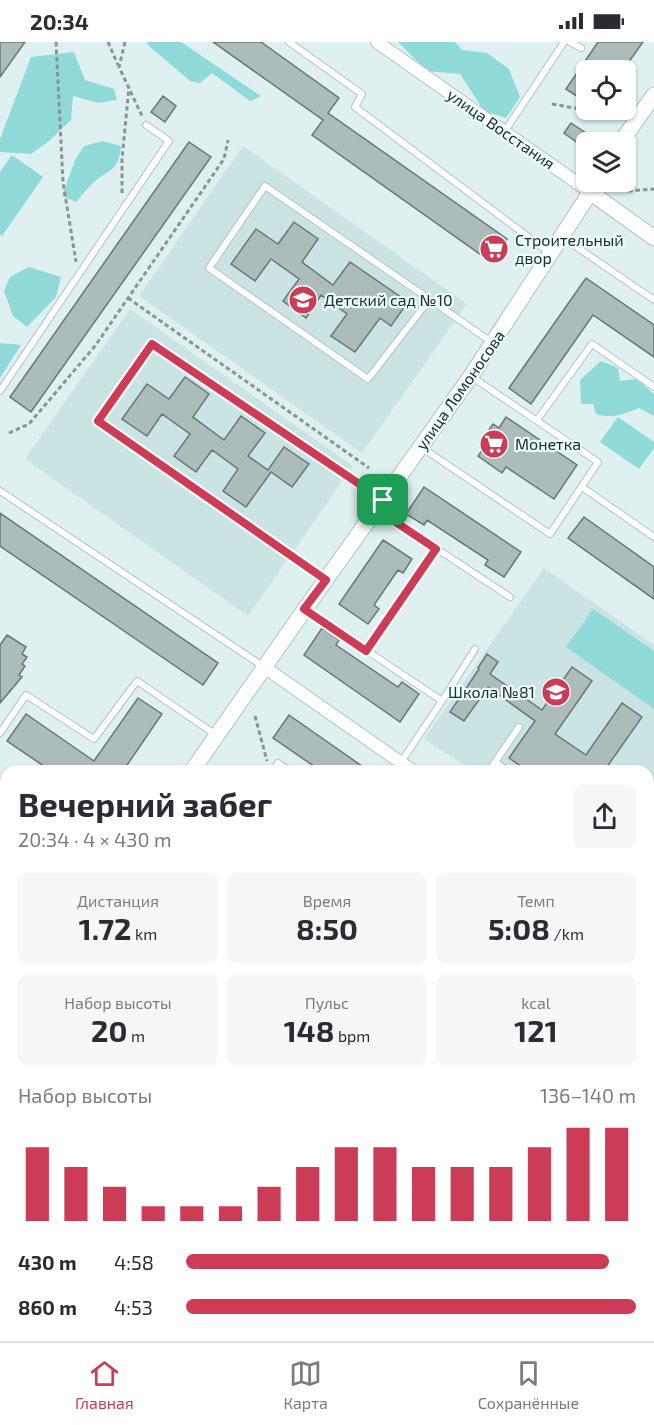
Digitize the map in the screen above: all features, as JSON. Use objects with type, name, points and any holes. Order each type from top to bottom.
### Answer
[{"type":"street","name":"улица Восстания","points":[[377,42],[505,131],[576,176]]},
{"type":"street","points":[[628,132],[654,94]]},
{"type":"street","name":"улица Ломоносова","points":[[196,765],[304,609],[471,376],[552,254],[590,192]]},
{"type":"street","name":"улица Восстания","points":[[599,192],[654,237]]},
{"type":"street","points":[[264,667],[405,765]]},
{"type":"lane","points":[[289,42],[362,94],[355,107],[552,254]]},
{"type":"lane","points":[[505,131],[564,42]]},
{"type":"lane","points":[[570,42],[580,48]]},
{"type":"lane","points":[[0,391],[169,141],[146,125]]},
{"type":"lane","points":[[429,300],[368,379],[209,268],[265,186],[493,343]]},
{"type":"lane","points":[[562,237],[654,300]]},
{"type":"lane","points":[[326,580],[98,421],[152,344],[380,504],[436,549],[510,597]]},
{"type":"lane","points":[[537,420],[592,344],[654,387]]},
{"type":"lane","points":[[421,447],[550,534],[598,462],[471,376]]},
{"type":"lane","points":[[582,486],[654,537]]},
{"type":"lane","points":[[0,491],[264,667]]},
{"type":"lane","points":[[366,651],[436,549]]},
{"type":"lane","points":[[304,609],[442,701]]},
{"type":"lane","points":[[401,762],[475,649]]},
{"type":"lane","points":[[0,733],[26,695],[94,739],[136,681],[216,736]]},
{"type":"lane","points":[[493,765],[519,727]]},
{"type":"lane","points":[[495,762],[499,765]]},
{"type":"path","points":[[56,42],[63,182],[78,275]]},
{"type":"path","points":[[108,42],[146,125]]},
{"type":"path","points":[[119,67],[125,42]]},
{"type":"path","points":[[122,211],[122,159],[129,87]]},
{"type":"path","points":[[552,104],[576,108]]},
{"type":"path","points":[[9,433],[29,424],[95,346],[224,159],[228,140]]},
{"type":"path","points":[[636,190],[654,189]]},
{"type":"path","points":[[128,298],[369,468]]},
{"type":"path","points":[[255,716],[269,765]]},
{"type":"shaded area","points":[[147,42],[181,42],[261,96],[250,101],[212,73],[200,83],[190,81]]},
{"type":"shaded area","points":[[398,42],[455,42],[462,50],[487,53],[509,69],[520,97],[506,118],[484,111],[460,74],[427,71]]},
{"type":"shaded area","points":[[74,52],[85,80],[114,89],[117,100],[98,103],[73,96],[71,120],[48,142],[31,154],[0,152],[0,139],[31,57]]},
{"type":"shaded area","points":[[102,141],[121,146],[118,161],[76,202],[62,196],[75,160],[84,146]]},
{"type":"shaded area","name":"Детский сад №10","points":[[243,146],[467,304],[362,453],[139,296]]},
{"type":"shaded area","points":[[12,155],[43,177],[2,236],[0,235],[0,172]]},
{"type":"shaded area","points":[[29,267],[61,277],[56,297],[27,327],[13,316],[4,291],[10,277]]},
{"type":"shaded area","points":[[130,309],[353,466],[248,616],[25,459]]},
{"type":"shaded area","points":[[0,343],[21,345],[0,378]]},
{"type":"shaded area","points":[[601,361],[618,368],[620,381],[636,379],[654,394],[654,416],[639,408],[607,416],[596,414],[593,404],[581,404],[580,380]]},
{"type":"shaded area","points":[[618,417],[654,442],[654,448],[639,469],[600,442]]},
{"type":"shaded area","name":"Школа №81","points":[[544,568],[654,645],[654,765],[464,765],[424,739]]},
{"type":"shaded area","points":[[593,609],[654,651],[654,709],[566,647]]},
{"type":"building","points":[[0,42],[25,42],[0,77]]},
{"type":"building","points":[[213,42],[261,42],[339,98],[328,113],[507,239],[491,262],[312,135],[323,120]]},
{"type":"building","points":[[598,42],[643,42],[630,60],[586,60]]},
{"type":"building","points":[[576,74],[576,96],[566,89]]},
{"type":"building","points":[[163,96],[176,106],[165,122],[151,112]]},
{"type":"building","points":[[571,123],[584,132],[576,132],[576,142],[564,133]]},
{"type":"building","points":[[189,142],[211,157],[31,412],[10,397]]},
{"type":"building","points":[[294,222],[318,239],[302,262],[333,285],[350,262],[408,302],[391,326],[380,318],[355,352],[331,336],[347,314],[321,295],[306,318],[283,301],[299,279],[271,259],[255,281],[231,264],[256,229],[278,244]]},
{"type":"building","points":[[586,278],[654,325],[654,357],[593,315],[531,404],[509,388]]},
{"type":"building","points":[[185,377],[209,394],[193,417],[224,440],[241,416],[265,433],[248,456],[268,470],[284,447],[309,464],[292,487],[271,472],[246,507],[223,491],[238,469],[212,450],[196,472],[174,456],[190,434],[162,414],[147,436],[122,419],[147,384],[169,399]]},
{"type":"building","points":[[506,417],[577,465],[554,499],[506,467],[502,473],[478,456],[483,449],[480,447],[487,437],[485,436],[493,424],[499,428]]},
{"type":"building","points":[[424,487],[521,552],[504,577],[485,565],[488,560],[427,520],[424,525],[406,514]]},
{"type":"building","points":[[0,513],[218,663],[203,685],[0,546]]},
{"type":"building","points":[[584,517],[654,567],[654,599],[568,538]]},
{"type":"building","points":[[383,540],[412,559],[403,573],[398,570],[374,605],[379,609],[368,624],[339,604]]},
{"type":"building","points":[[322,628],[339,640],[336,645],[398,687],[402,682],[419,694],[400,722],[304,655]]},
{"type":"building","points":[[7,635],[26,647],[22,654],[27,657],[22,664],[25,666],[19,675],[22,677],[0,703],[0,645]]},
{"type":"building","points":[[487,654],[498,662],[490,674],[542,710],[572,667],[592,681],[555,734],[586,755],[622,703],[642,717],[608,765],[519,765],[509,758],[535,721],[488,687],[464,721],[450,712]]},
{"type":"building","points":[[138,698],[162,714],[127,765],[42,765],[7,741],[26,714],[94,761]]},
{"type":"building","points":[[289,715],[360,765],[312,765],[273,738]]},
{"type":"place","name":"Строительный двор","points":[[494,249]]},
{"type":"place","name":"Детский сад №10","points":[[303,300]]},
{"type":"place","name":"Монетка","points":[[494,444]]},
{"type":"place","name":"Школа №81","points":[[556,692]]},
{"type":"route","points":[[152,344],[383,500],[376,509],[436,549],[366,651],[304,609],[326,580],[98,421],[152,344]]}]
